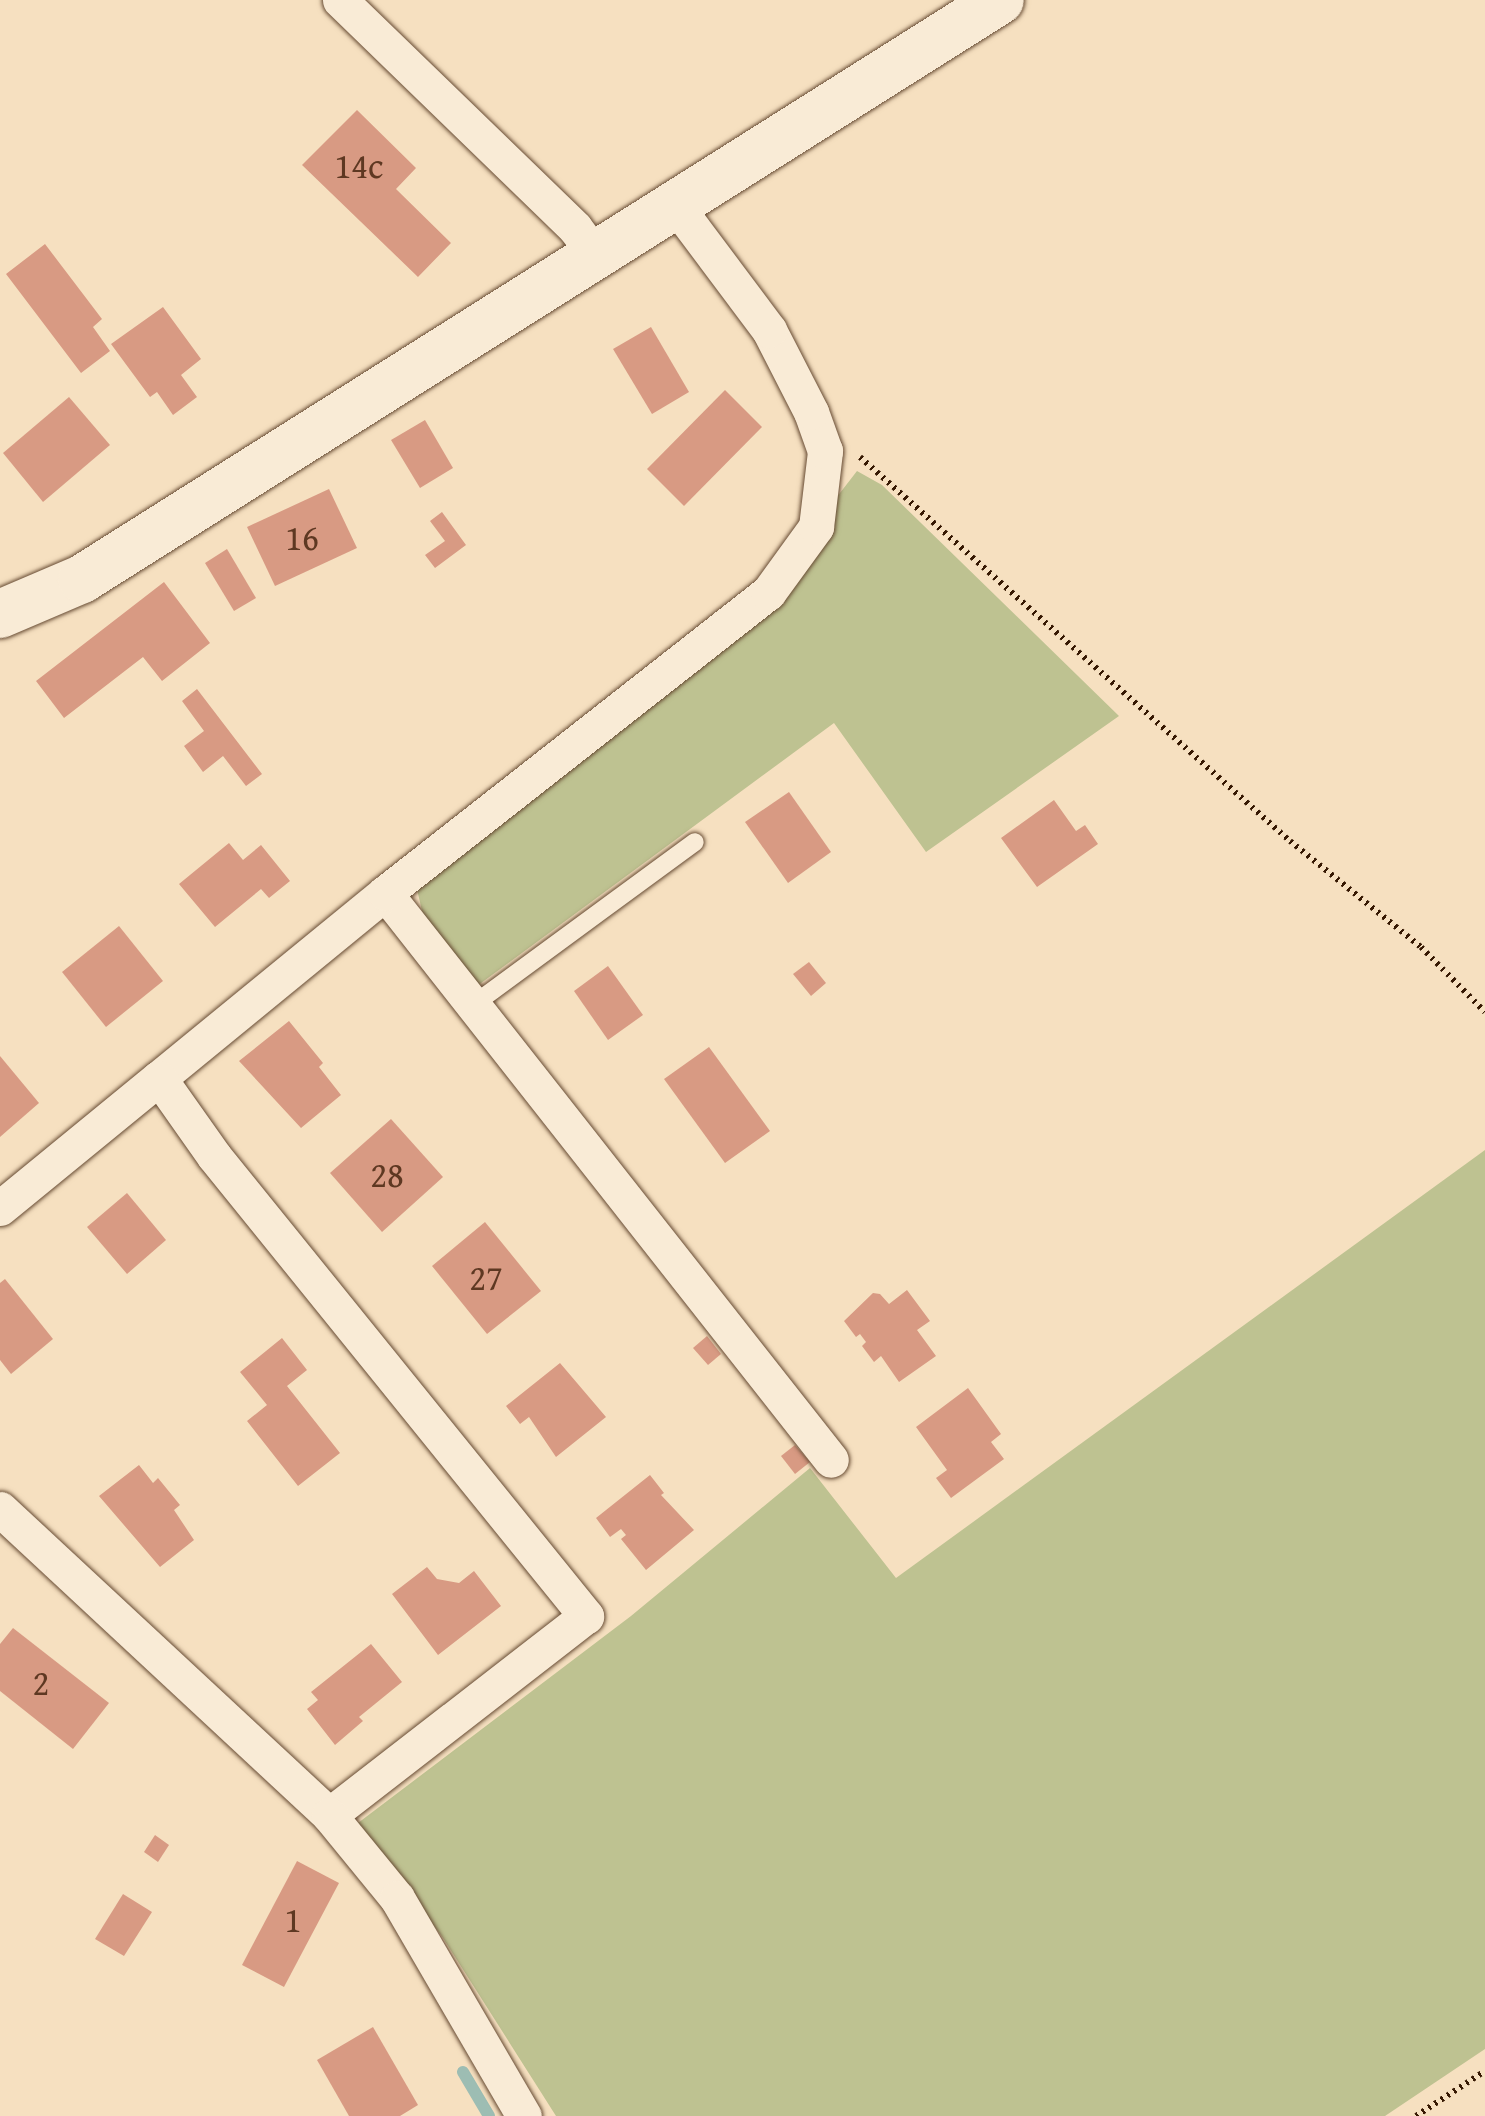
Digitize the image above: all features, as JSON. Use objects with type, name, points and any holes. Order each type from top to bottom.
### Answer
[{"type":"street","points":[[340,0],[575,228],[597,257]]},
{"type":"street","points":[[0,614],[82,580],[678,207],[1000,0]]},
{"type":"street","points":[[0,1208],[385,893],[768,593],[816,527],[826,451],[811,412],[770,330],[678,207]]},
{"type":"street","points":[[385,893],[830,1460]]},
{"type":"street","points":[[159,1078],[214,1156],[586,1616],[328,1815]]},
{"type":"street","points":[[0,1510],[328,1815],[397,1898],[524,2116]]},
{"type":"lane","points":[[473,1005],[695,842]]},
{"type":"path","points":[[811,412],[1162,730],[1290,842],[1421,947],[1485,1012]]},
{"type":"path","points":[[1416,2116],[1485,2071]]},
{"type":"green space","points":[[857,471],[882,485],[1119,716],[926,852],[834,723],[477,986],[426,928],[416,885],[788,583],[833,502]]},
{"type":"green space","points":[[1485,1150],[1485,2049],[1385,2116],[556,2116],[443,1938],[358,1823],[631,1616],[810,1468],[896,1578]]},
{"type":"building","points":[[357,110],[416,168],[396,189],[451,243],[418,277],[302,165]]},
{"type":"building","points":[[45,244],[102,319],[93,327],[110,351],[81,373],[6,274]]},
{"type":"building","points":[[163,307],[201,359],[181,375],[197,397],[173,415],[157,392],[150,397],[111,344]]},
{"type":"building","points":[[651,327],[689,392],[652,414],[613,349]]},
{"type":"building","points":[[725,390],[762,427],[684,506],[647,469]]},
{"type":"building","points":[[69,397],[110,445],[43,502],[3,453]]},
{"type":"building","points":[[425,420],[453,468],[420,488],[391,440]]},
{"type":"building","points":[[329,489],[357,548],[275,586],[247,527]]},
{"type":"building","points":[[442,512],[466,545],[435,568],[425,555],[445,541],[430,521]]},
{"type":"building","points":[[227,549],[256,598],[234,611],[205,563]]},
{"type":"building","points":[[164,582],[210,643],[162,681],[143,657],[64,718],[36,681]]},
{"type":"building","points":[[197,689],[262,774],[246,786],[223,756],[203,772],[184,746],[204,731],[182,701]]},
{"type":"building","points":[[789,792],[831,852],[788,883],[745,822]]},
{"type":"building","points":[[1054,800],[1076,831],[1085,825],[1098,844],[1037,887],[1001,838]]},
{"type":"building","points":[[229,843],[243,860],[261,845],[290,881],[269,898],[261,889],[215,927],[179,884]]},
{"type":"building","points":[[119,926],[163,981],[106,1027],[62,972]]},
{"type":"building","points":[[809,962],[826,983],[811,996],[793,974]]},
{"type":"building","points":[[608,966],[643,1015],[608,1040],[574,991]]},
{"type":"building","points":[[289,1021],[323,1063],[319,1067],[341,1095],[301,1128],[239,1061]]},
{"type":"building","points":[[709,1047],[770,1131],[725,1163],[664,1079]]},
{"type":"building","points":[[0,1056],[39,1103],[0,1137]]},
{"type":"building","points":[[391,1119],[443,1177],[382,1232],[330,1173]]},
{"type":"building","points":[[127,1193],[166,1240],[127,1274],[87,1227]]},
{"type":"building","points":[[485,1222],[541,1291],[487,1334],[432,1266]]},
{"type":"building","points":[[5,1279],[53,1339],[11,1374],[0,1360],[0,1283]]},
{"type":"building","points":[[907,1290],[930,1321],[917,1330],[936,1356],[899,1382],[881,1356],[874,1362],[862,1346],[866,1342],[860,1334],[856,1337],[844,1321],[873,1293],[880,1294],[889,1304]]},
{"type":"building","points":[[707,1336],[721,1354],[708,1365],[693,1348]]},
{"type":"building","points":[[282,1338],[307,1370],[287,1386],[340,1453],[298,1486],[247,1421],[267,1405],[240,1372]]},
{"type":"building","points":[[560,1363],[606,1417],[556,1457],[529,1417],[520,1424],[506,1406]]},
{"type":"building","points":[[968,1388],[1001,1434],[991,1442],[1004,1459],[951,1498],[936,1478],[947,1470],[916,1427]]},
{"type":"building","points":[[795,1445],[810,1462],[795,1474],[781,1456]]},
{"type":"building","points":[[139,1465],[153,1483],[158,1478],[180,1505],[174,1510],[194,1540],[160,1567],[99,1496]]},
{"type":"building","points":[[650,1475],[664,1493],[661,1495],[694,1530],[646,1570],[621,1539],[626,1535],[621,1529],[610,1537],[596,1518]]},
{"type":"building","points":[[427,1567],[437,1579],[459,1583],[474,1571],[501,1606],[438,1655],[392,1594]]},
{"type":"building","points":[[13,1628],[109,1703],[73,1749],[0,1691],[0,1644]]},
{"type":"building","points":[[371,1644],[402,1682],[359,1717],[363,1721],[335,1745],[307,1709],[318,1700],[311,1692]]},
{"type":"building","points":[[155,1835],[169,1845],[158,1862],[144,1852]]},
{"type":"building","points":[[297,1861],[339,1883],[284,1987],[242,1965]]},
{"type":"building","points":[[123,1894],[152,1912],[124,1956],[95,1939]]},
{"type":"building","points":[[373,2027],[418,2105],[400,2116],[349,2116],[317,2060]]},
{"type":"waterway","points":[[463,2072],[489,2116]]}]
